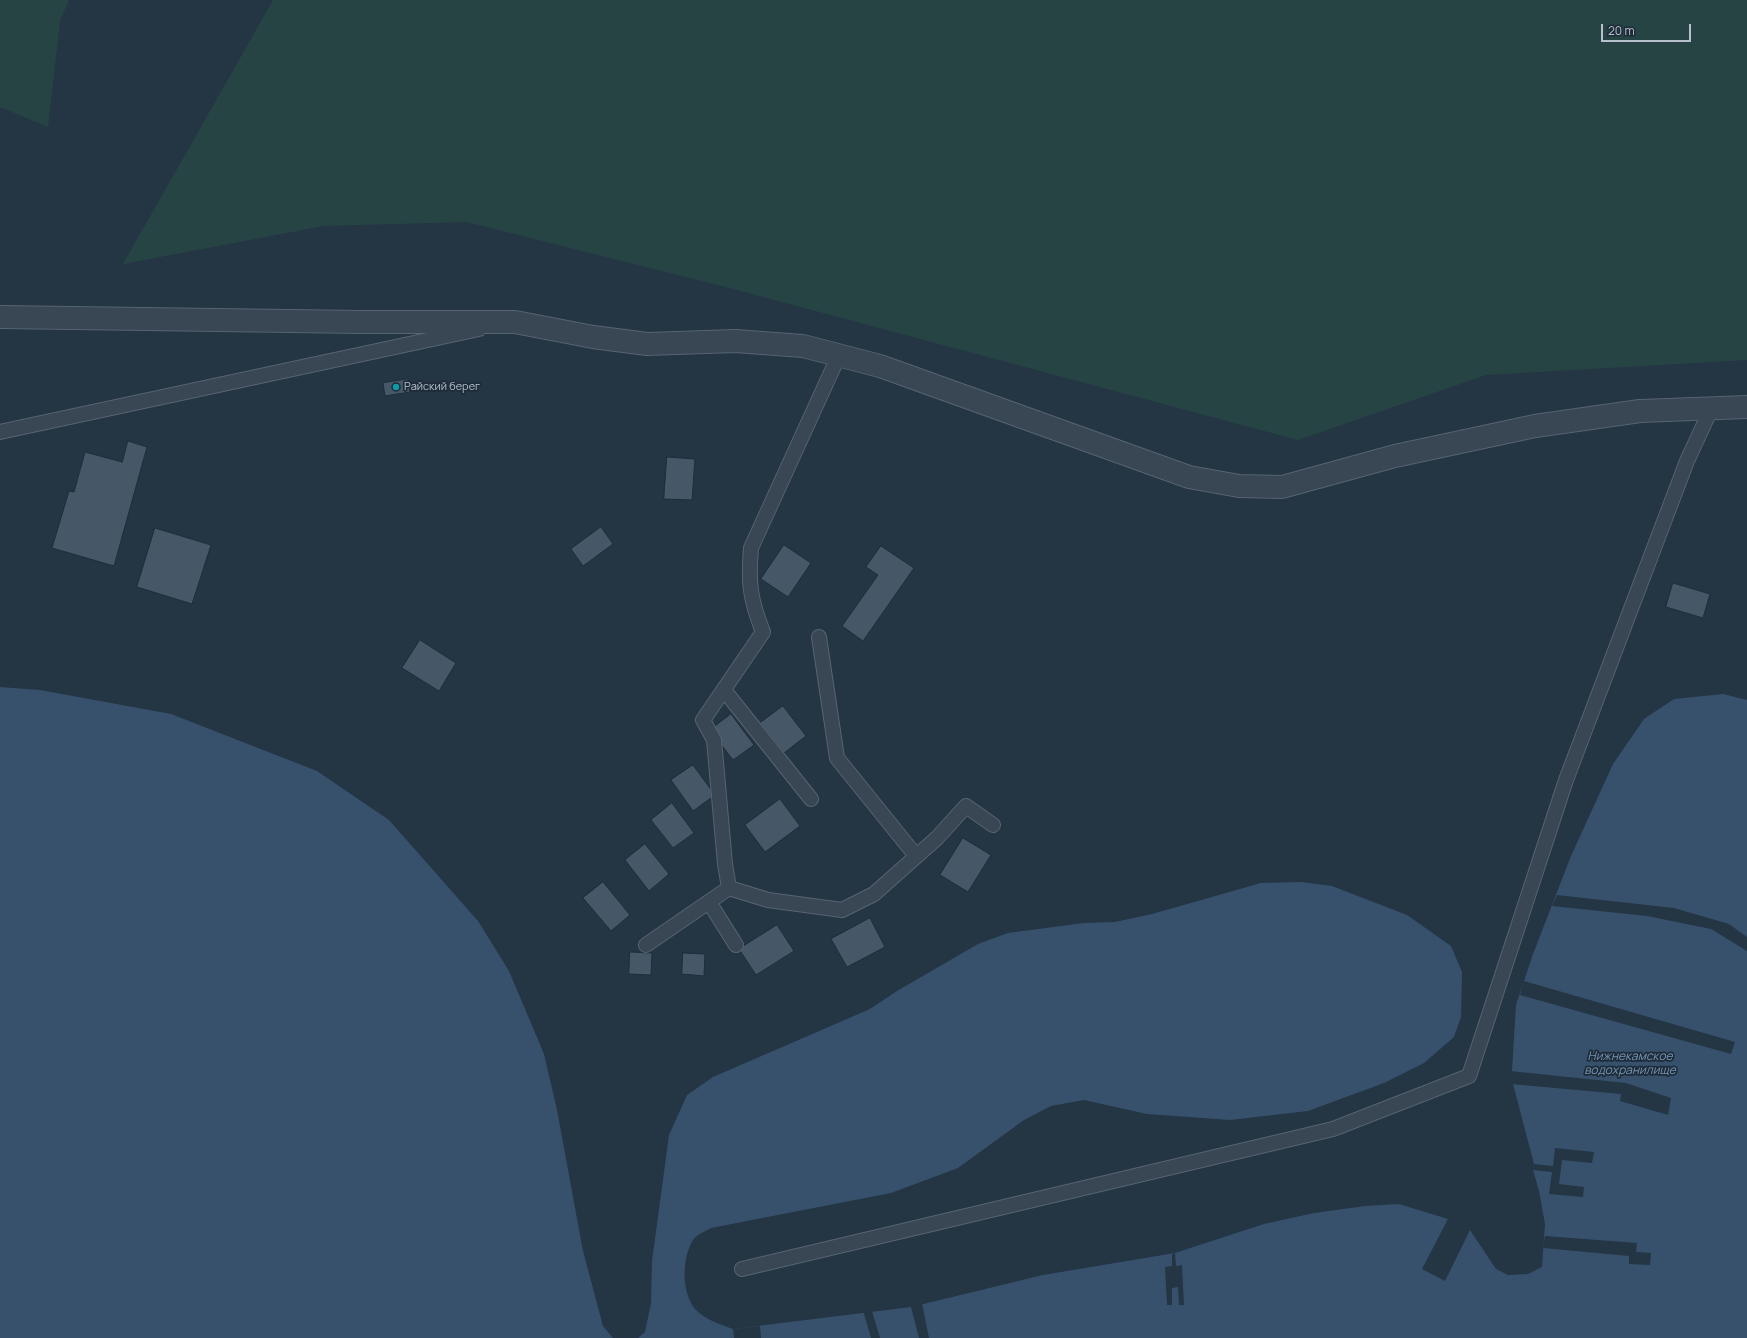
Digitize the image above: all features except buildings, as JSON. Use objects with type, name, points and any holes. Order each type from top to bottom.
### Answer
[{"type":"street","points":[[0,316],[362,322],[515,322],[593,337],[647,344],[735,341],[803,346],[880,366],[1189,477],[1239,486],[1282,488],[1395,456],[1535,426],[1640,411],[1747,406]]},
{"type":"lane","points":[[0,432],[515,322]]},
{"type":"lane","points":[[730,888],[725,864],[714,740],[703,720],[763,632],[754,608],[749,578],[751,548],[839,355]]},
{"type":"lane","points":[[742,1269],[1333,1129],[1469,1076],[1566,780],[1687,461],[1712,407]]},
{"type":"lane","points":[[819,637],[837,758],[916,856]]},
{"type":"lane","points":[[724,690],[811,799]]},
{"type":"lane","points":[[730,888],[768,900],[842,910],[874,894],[937,838],[966,806],[993,825]]},
{"type":"lane","points":[[646,945],[730,888]]},
{"type":"lane","points":[[709,902],[736,945]]},
{"type":"green space","points":[[0,0],[69,0],[60,21],[48,127],[0,107]]},
{"type":"green space","points":[[273,0],[1747,0],[1747,360],[1486,375],[1298,440],[737,290],[467,222],[324,226],[123,264]]},
{"type":"water","points":[[0,687],[40,690],[171,714],[317,771],[389,820],[478,921],[509,971],[544,1054],[557,1110],[583,1251],[603,1326],[613,1338],[0,1338]]},
{"type":"water","name":"Нижнекамское водохранилище","points":[[1723,694],[1747,700],[1747,1338],[638,1338],[645,1332],[651,1303],[652,1261],[669,1135],[687,1095],[713,1077],[870,1009],[897,991],[978,944],[1008,933],[1084,923],[1115,922],[1152,914],[1261,883],[1301,882],[1332,886],[1407,915],[1451,946],[1462,972],[1461,1017],[1454,1037],[1424,1063],[1384,1083],[1308,1111],[1230,1120],[1147,1114],[1084,1100],[1051,1106],[1024,1120],[958,1168],[891,1193],[711,1228],[701,1233],[696,1236],[689,1247],[685,1265],[685,1284],[687,1293],[690,1302],[695,1309],[708,1319],[733,1329],[911,1307],[1043,1275],[1175,1253],[1264,1224],[1314,1213],[1365,1206],[1399,1204],[1448,1219],[1470,1230],[1496,1269],[1508,1275],[1528,1274],[1542,1267],[1545,1224],[1539,1191],[1533,1170],[1534,1164],[1513,1084],[1512,1071],[1516,1005],[1533,954],[1571,856],[1613,764],[1644,719],[1674,699]]},
{"type":"pier","points":[[1557,895],[1674,908],[1729,924],[1747,937],[1747,951],[1711,929],[1647,916],[1552,906]]},
{"type":"pier","points":[[1524,981],[1735,1042],[1731,1054],[1520,995]]},
{"type":"pier","points":[[1510,1071],[1626,1083],[1671,1098],[1668,1115],[1620,1101],[1621,1094],[1511,1084]]},
{"type":"pier","points":[[1555,1148],[1594,1152],[1592,1163],[1562,1160],[1559,1184],[1584,1187],[1583,1197],[1549,1194],[1552,1172],[1533,1170],[1534,1164],[1553,1166]]},
{"type":"pier","points":[[1448,1219],[1470,1230],[1445,1281],[1422,1269]]},
{"type":"pier","points":[[1545,1236],[1637,1243],[1636,1252],[1651,1253],[1650,1265],[1629,1264],[1629,1256],[1543,1248]]},
{"type":"pier","points":[[1175,1253],[1176,1266],[1182,1265],[1184,1305],[1179,1305],[1178,1287],[1172,1288],[1172,1305],[1167,1305],[1165,1267],[1172,1266],[1172,1254]]},
{"type":"pier","points":[[922,1303],[929,1338],[919,1338],[911,1307]]},
{"type":"pier","points":[[871,1309],[880,1338],[871,1338],[863,1310]]},
{"type":"pier","points":[[760,1326],[761,1338],[734,1338],[733,1329]]},
{"type":"place","name":"Райский берег","points":[[396,387]]}]
